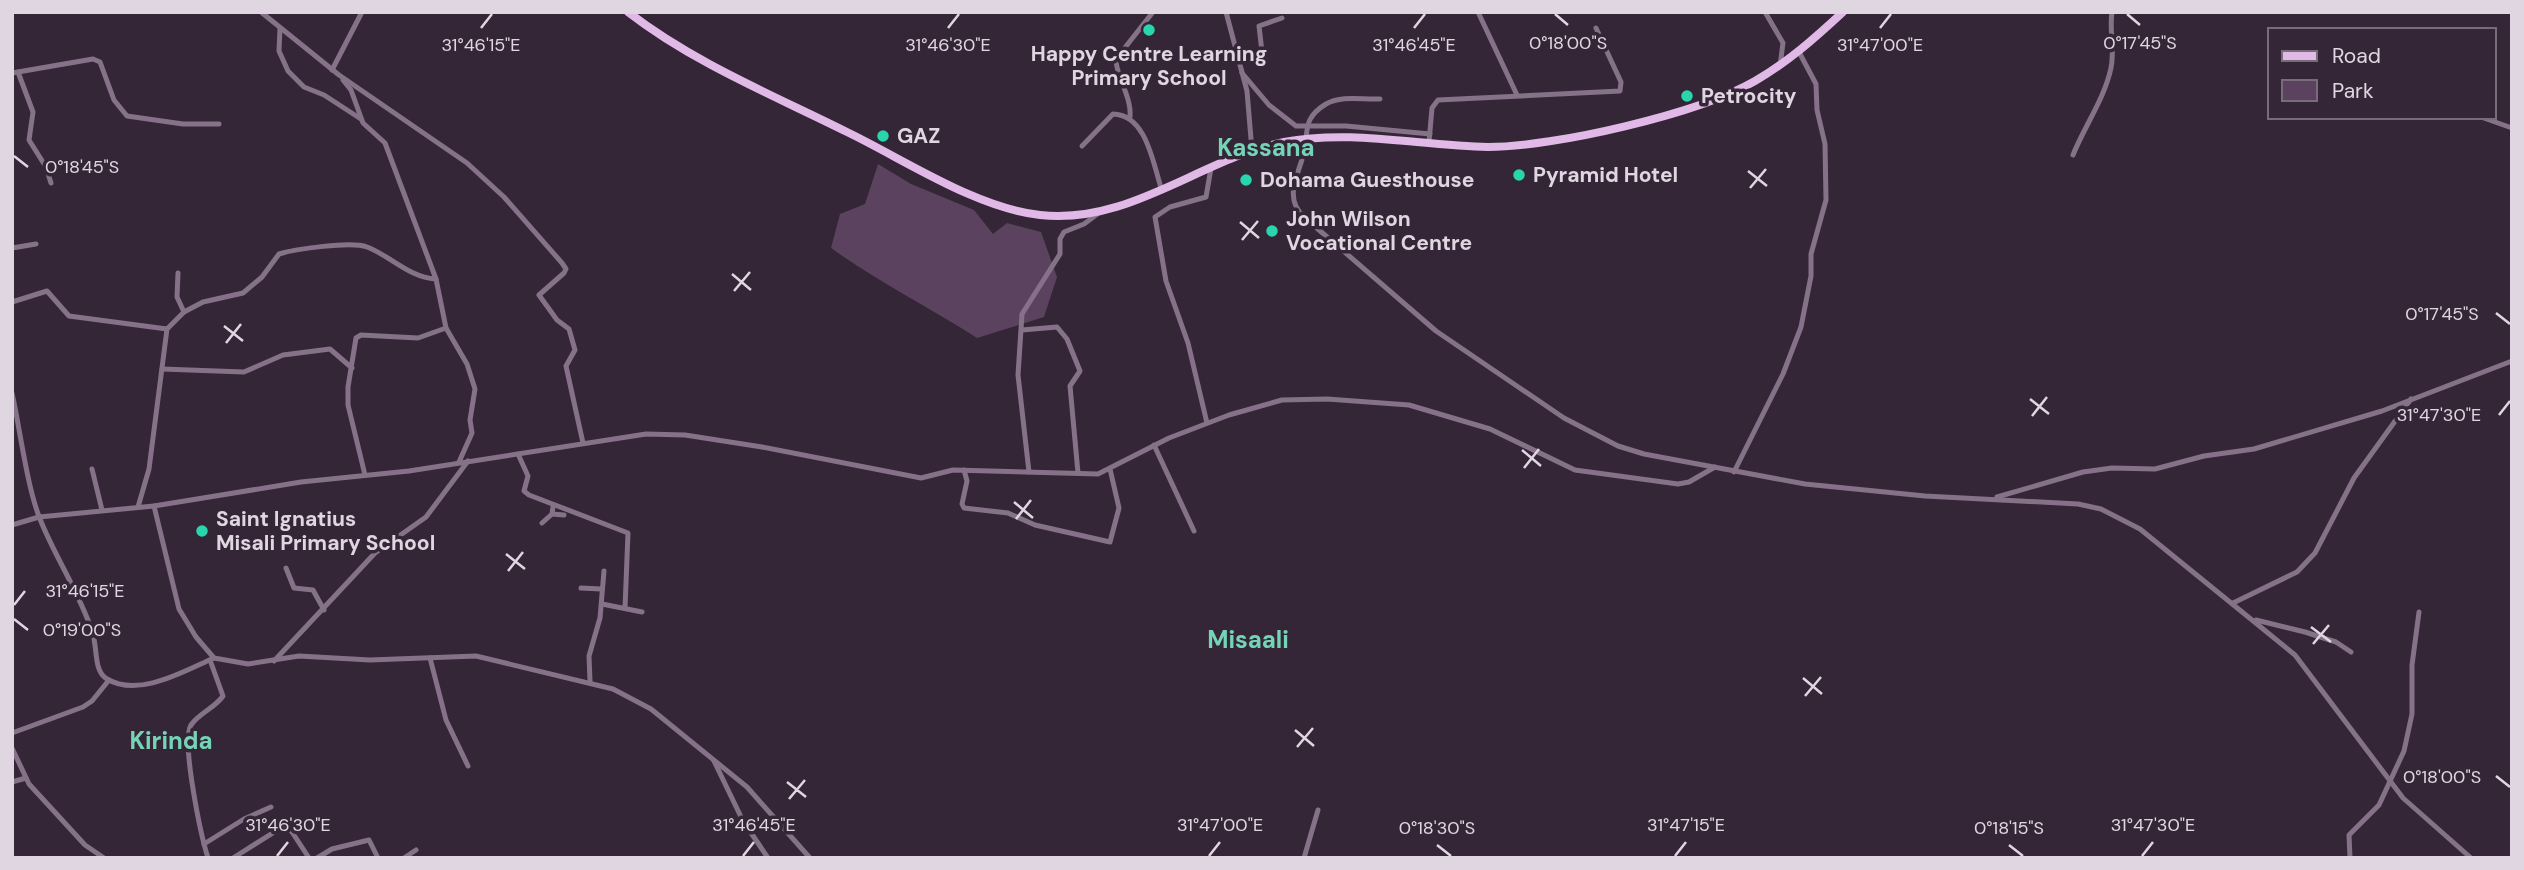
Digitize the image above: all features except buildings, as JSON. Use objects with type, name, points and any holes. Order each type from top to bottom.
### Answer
[{"type":"main road","points":[[628,12],[667,40],[758,88],[990,201],[1040,215],[1100,211],[1162,191],[1252,151],[1305,139],[1331,136],[1430,138],[1497,146],[1566,137],[1700,105],[1753,82],[1780,66],[1843,12]]},
{"type":"street","points":[[261,12],[332,70],[467,163],[504,197],[562,263],[566,269],[564,273],[539,295],[557,320],[569,329],[575,350],[566,366],[583,443]]},
{"type":"street","points":[[332,70],[362,12]]},
{"type":"street","points":[[1153,12],[1116,59],[1115,65],[1123,78],[1130,117],[1141,130],[1162,191]]},
{"type":"street","points":[[1226,12],[1242,73],[1252,151]]},
{"type":"street","points":[[1478,12],[1517,95]]},
{"type":"street","points":[[1765,12],[1783,43],[1780,66]]},
{"type":"street","points":[[2073,155],[2085,124],[2104,95],[2114,47],[2112,12]]},
{"type":"street","points":[[1238,60],[1262,52],[1259,26],[1282,18]]},
{"type":"street","points":[[280,28],[279,51],[288,71],[304,87],[324,95],[361,119]]},
{"type":"street","points":[[1242,73],[1285,119],[1305,128],[1346,126],[1430,138],[1435,101],[1620,91],[1621,82],[1596,28]]},
{"type":"street","points":[[1734,472],[1783,374],[1801,327],[1811,276],[1811,254],[1826,200],[1825,144],[1817,110],[1816,84],[1799,52]]},
{"type":"street","points":[[51,183],[46,167],[29,140],[33,113],[15,73],[82,59],[96,60],[114,100],[127,116],[183,124],[219,124]]},
{"type":"street","points":[[339,75],[351,90],[361,119],[368,130],[385,143],[436,279],[446,328],[467,364],[475,389],[470,420],[472,433],[459,462]]},
{"type":"street","points":[[1380,99],[1337,100],[1316,113],[1305,128],[1304,154],[1293,185],[1300,213],[1436,331],[1538,401],[1594,435],[1644,454],[1734,472],[1861,490],[2078,504],[2121,517],[2253,619],[2306,667],[2389,782],[2420,814],[2471,858]]},
{"type":"street","points":[[1082,146],[1114,114],[1130,117]]},
{"type":"street","points":[[2487,119],[2512,128]]},
{"type":"street","points":[[1207,423],[1188,343],[1166,281],[1155,217],[1170,207],[1206,197],[1211,167]]},
{"type":"street","points":[[1028,471],[1018,375],[1022,314],[1060,254],[1060,239],[1069,229],[1084,224],[1100,211]]},
{"type":"street","points":[[12,248],[36,244]]},
{"type":"street","points":[[138,507],[150,463],[167,329],[184,313],[203,302],[243,293],[262,278],[279,254],[329,245],[363,245],[410,272],[436,279]]},
{"type":"street","points":[[178,273],[177,297],[184,313]]},
{"type":"street","points":[[12,302],[47,291],[69,316],[167,329]]},
{"type":"street","points":[[1023,330],[1057,327],[1074,354],[1080,371],[1070,386],[1079,473]]},
{"type":"street","points":[[365,475],[348,405],[348,387],[359,335],[418,338],[446,328]]},
{"type":"street","points":[[162,369],[244,372],[283,355],[330,349],[352,368]]},
{"type":"street","points":[[1994,498],[2083,472],[2112,468],[2155,469],[2204,456],[2254,449],[2357,420],[2511,362]]},
{"type":"street","points":[[12,393],[15,424],[39,517],[85,612],[98,652],[99,671],[109,680],[132,687],[212,659],[240,664],[299,656],[370,660],[476,656],[590,681],[638,701],[713,758],[747,787],[810,858]]},
{"type":"street","points":[[2233,603],[2297,572],[2315,553],[2354,478],[2411,399]]},
{"type":"street","points":[[12,525],[39,517],[154,506],[300,482],[468,461],[646,434],[684,435],[921,478],[964,470],[1102,474],[1154,445],[1207,423],[1282,400],[1372,401],[1409,405],[1490,429],[1575,470],[1678,484],[1689,482],[1715,467]]},
{"type":"street","points":[[1154,445],[1194,531]]},
{"type":"street","points":[[518,454],[527,476],[524,491],[553,507],[574,511],[628,533],[625,608]]},
{"type":"street","points":[[274,660],[375,553],[426,517],[468,461]]},
{"type":"street","points":[[92,469],[102,510]]},
{"type":"street","points":[[964,470],[967,479],[962,504],[964,508],[1005,512],[1035,525],[1110,542],[1119,508],[1110,469]]},
{"type":"street","points":[[154,506],[179,609],[212,659],[223,696],[194,721],[187,734],[192,798],[208,858]]},
{"type":"street","points":[[542,523],[552,514],[553,507]]},
{"type":"street","points":[[552,514],[564,515]]},
{"type":"street","points":[[286,568],[294,588],[313,590],[324,610]]},
{"type":"street","points":[[590,681],[590,647],[602,604],[604,571]]},
{"type":"street","points":[[581,588],[601,589]]},
{"type":"street","points":[[602,604],[642,612]]},
{"type":"street","points":[[2350,858],[2349,835],[2378,805],[2404,751],[2412,714],[2412,665],[2419,612]]},
{"type":"street","points":[[2253,619],[2316,635],[2336,642],[2351,652]]},
{"type":"street","points":[[430,658],[446,720],[468,766]]},
{"type":"street","points":[[12,733],[83,707],[93,701],[109,680]]},
{"type":"street","points":[[12,748],[26,778],[74,833],[104,858]]},
{"type":"street","points":[[713,758],[743,821],[768,858]]},
{"type":"street","points":[[12,782],[26,778]]},
{"type":"street","points":[[204,844],[244,819],[271,807]]},
{"type":"street","points":[[1304,858],[1318,810]]},
{"type":"street","points":[[233,858],[284,826],[292,832],[309,858]]},
{"type":"street","points":[[317,858],[332,849],[369,840],[379,858]]},
{"type":"street","points":[[404,858],[416,850]]},
{"type":"green space","points":[[878,164],[911,184],[974,210],[993,234],[1007,223],[1041,232],[1057,277],[1044,317],[977,338],[831,248],[840,214],[865,204]]},
{"type":"place","name":"Happy Centre Learning Primary School","points":[[1149,30]]},
{"type":"place","name":"Petrocity","points":[[1687,96]]},
{"type":"place","name":"GAZ","points":[[883,136]]},
{"type":"place","name":"Pyramid Hotel","points":[[1519,175]]},
{"type":"place","name":"Dohama Guesthouse","points":[[1246,180]]},
{"type":"place","name":"John Wilson Vocational Centre","points":[[1272,231]]},
{"type":"place","name":"Saint Ignatius Misali Primary School","points":[[202,531]]},
{"type":"district","name":"Kassana","points":[[1266,147]]},
{"type":"district","name":"Misaali","points":[[1248,639]]},
{"type":"district","name":"Kirinda","points":[[171,740]]}]
